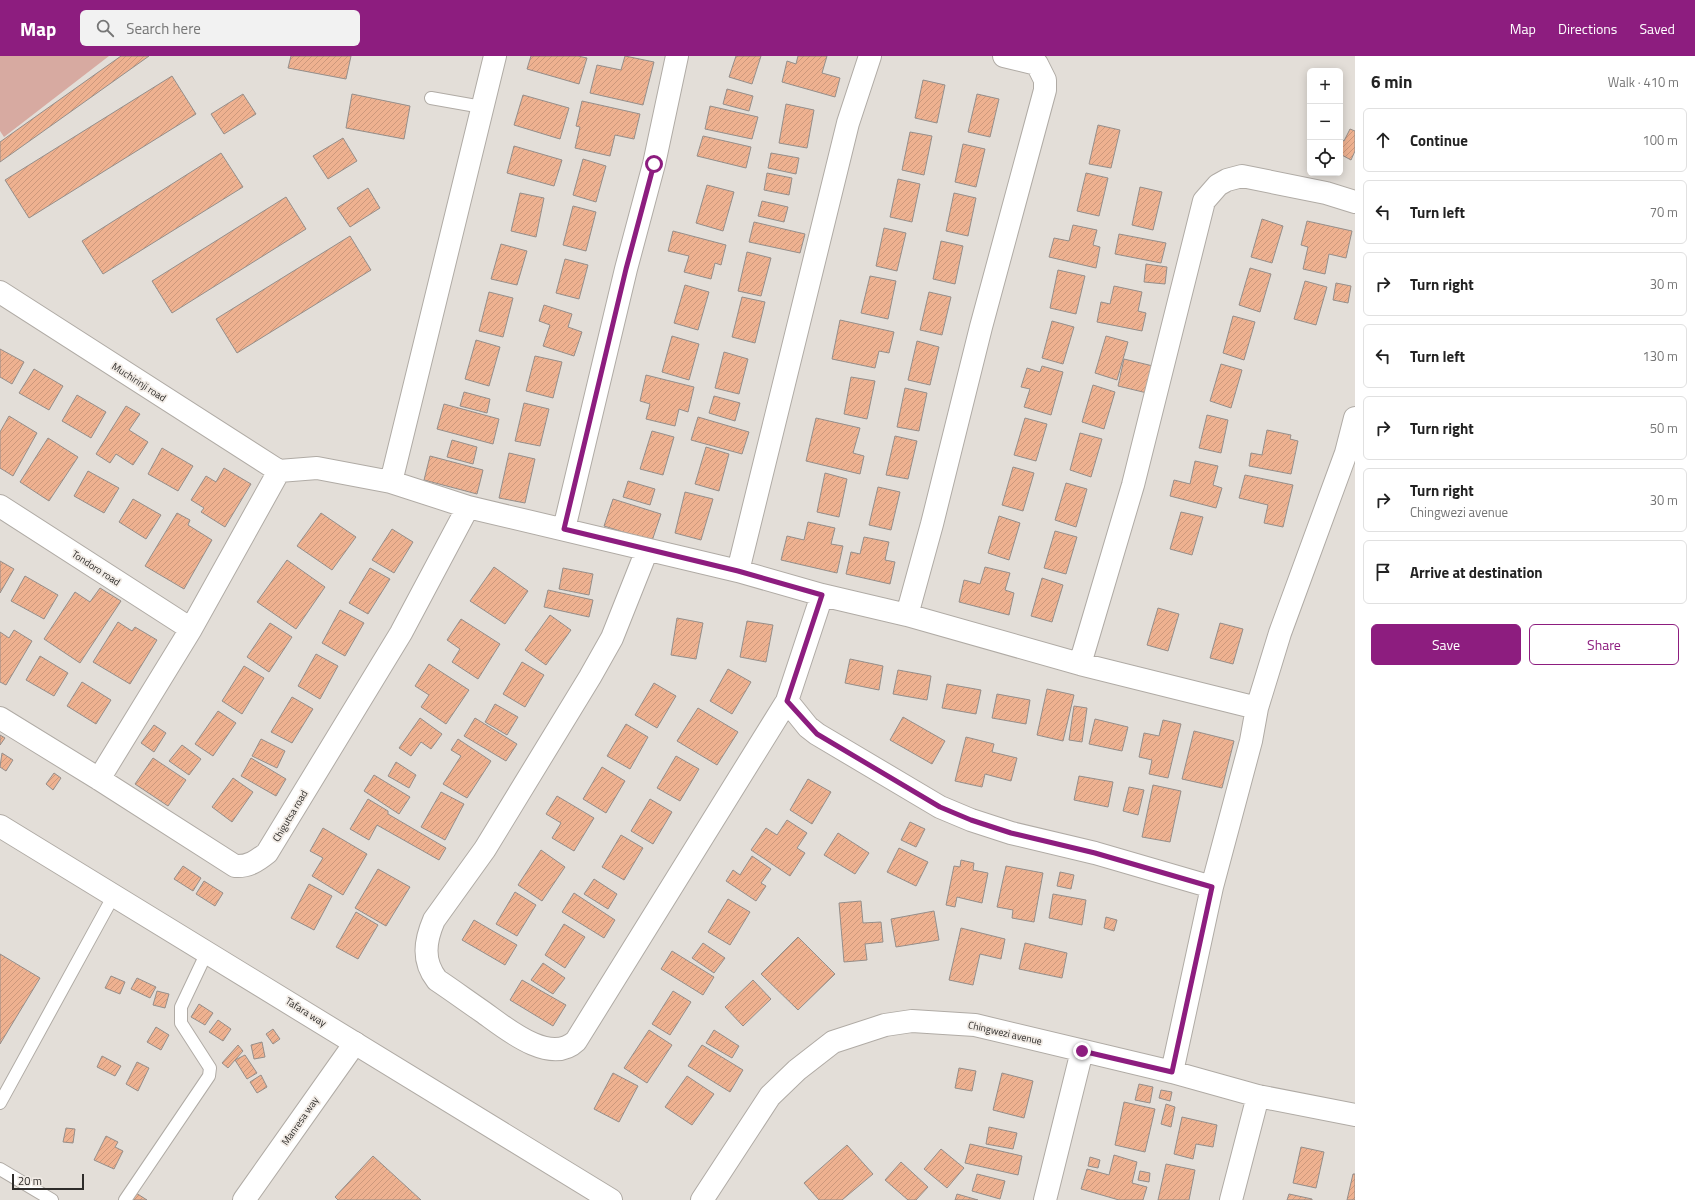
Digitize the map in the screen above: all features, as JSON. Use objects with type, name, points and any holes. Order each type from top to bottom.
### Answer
[{"type":"street","points":[[391,482],[495,56]]},
{"type":"street","points":[[564,529],[626,269],[654,164],[677,56]]},
{"type":"street","points":[[738,571],[848,122],[870,56]]},
{"type":"street","points":[[907,615],[932,524],[981,327],[1045,90],[1045,80],[1037,64],[1004,56]]},
{"type":"street","points":[[1080,664],[1133,485],[1204,201],[1218,185],[1227,180],[1242,176],[1326,193],[1355,202]]},
{"type":"street","name":"Muchirinji road","points":[[0,292],[279,471]]},
{"type":"street","points":[[1172,1072],[1212,887],[1251,741],[1257,708],[1280,633],[1346,453],[1355,418]]},
{"type":"street","points":[[99,779],[191,629],[279,471],[317,468],[391,482],[468,507],[738,571],[822,595],[907,615],[1080,664],[1257,708]]},
{"type":"street","name":"Tondoro road","points":[[0,506],[191,629]]},
{"type":"street","name":"Chigutsa road","points":[[0,718],[235,866],[246,866],[267,853],[401,632],[468,507]]},
{"type":"street","points":[[647,550],[612,638],[590,677],[485,849],[434,920],[429,933],[426,962],[430,971],[437,980],[520,1039],[540,1047],[557,1049],[573,1045],[787,701],[822,595]]},
{"type":"street","points":[[787,701],[817,734],[940,807],[971,820],[1011,833],[1095,853],[1212,887]]},
{"type":"street","name":"Tafara way","points":[[0,826],[611,1200]]},
{"type":"street","name":"Chingwezi avenue","points":[[702,1200],[770,1096],[797,1070],[833,1042],[885,1025],[912,1021],[935,1021],[975,1025],[1172,1072],[1258,1096],[1355,1115]]},
{"type":"street","name":"Manresa way","points":[[244,1200],[355,1043]]},
{"type":"street","points":[[1045,1200],[1082,1051]]},
{"type":"street","points":[[1230,1200],[1258,1096]]},
{"type":"lane","points":[[431,98],[482,107]]},
{"type":"lane","points":[[0,1103],[114,895]]},
{"type":"lane","points":[[125,1200],[209,1076],[210,1068],[181,1023],[180,1016],[181,1007],[207,952]]},
{"type":"lane","points":[[0,1169],[52,1200]]},
{"type":"shaded area","points":[[0,56],[109,56],[4,137],[0,131]]},
{"type":"building","points":[[121,56],[149,56],[0,162],[0,142]]},
{"type":"building","points":[[291,56],[351,56],[346,79],[288,68]]},
{"type":"building","points":[[531,56],[578,56],[587,58],[579,84],[527,69]]},
{"type":"building","points":[[625,56],[654,62],[643,105],[590,93],[597,65],[621,70]]},
{"type":"building","points":[[736,56],[761,56],[752,84],[729,77]]},
{"type":"building","points":[[798,56],[827,56],[822,73],[840,78],[835,97],[782,82],[787,61],[796,64]]},
{"type":"building","points":[[172,76],[196,114],[29,218],[5,180]]},
{"type":"building","points":[[923,80],[945,85],[937,123],[915,118]]},
{"type":"building","points":[[727,89],[753,96],[749,111],[723,104]]},
{"type":"building","points":[[243,94],[256,114],[224,134],[211,114]]},
{"type":"building","points":[[352,94],[410,106],[404,139],[346,128]]},
{"type":"building","points":[[977,94],[999,99],[990,137],[968,132]]},
{"type":"building","points":[[523,95],[569,108],[560,139],[514,125]]},
{"type":"building","points":[[582,101],[640,114],[634,139],[615,135],[610,156],[575,148],[580,127],[576,126]]},
{"type":"building","points":[[786,104],[814,110],[807,148],[779,143]]},
{"type":"building","points":[[710,106],[758,117],[752,139],[705,129]]},
{"type":"building","points":[[1098,125],[1120,130],[1111,168],[1089,164]]},
{"type":"building","points":[[1350,129],[1355,131],[1355,151],[1351,160],[1343,156],[1344,141]]},
{"type":"building","points":[[910,132],[932,136],[924,175],[902,170]]},
{"type":"building","points":[[703,136],[751,147],[746,168],[697,156]]},
{"type":"building","points":[[343,138],[357,161],[328,179],[313,156]]},
{"type":"building","points":[[963,144],[985,149],[976,187],[955,182]]},
{"type":"building","points":[[514,146],[562,160],[554,186],[507,173]]},
{"type":"building","points":[[221,153],[243,187],[103,274],[82,241]]},
{"type":"building","points":[[771,153],[799,158],[796,174],[768,168]]},
{"type":"building","points":[[583,159],[606,166],[596,202],[573,195]]},
{"type":"building","points":[[767,173],[792,178],[789,195],[764,190]]},
{"type":"building","points":[[1086,173],[1108,178],[1099,216],[1077,211]]},
{"type":"building","points":[[898,179],[920,184],[912,222],[890,217]]},
{"type":"building","points":[[707,185],[734,192],[723,231],[696,223]]},
{"type":"building","points":[[1140,187],[1162,192],[1153,230],[1132,225]]},
{"type":"building","points":[[368,188],[380,208],[350,227],[337,208]]},
{"type":"building","points":[[520,193],[544,198],[536,237],[511,231]]},
{"type":"building","points":[[954,193],[976,198],[968,236],[946,231]]},
{"type":"building","points":[[286,197],[306,229],[172,313],[152,281]]},
{"type":"building","points":[[762,201],[788,207],[784,222],[758,216]]},
{"type":"building","points":[[573,206],[596,212],[586,251],[563,245]]},
{"type":"building","points":[[1262,219],[1283,226],[1272,263],[1251,257]]},
{"type":"building","points":[[1307,221],[1352,231],[1346,258],[1329,254],[1325,274],[1303,269],[1308,247],[1301,245]]},
{"type":"building","points":[[754,222],[805,234],[800,253],[749,242]]},
{"type":"building","points":[[1073,225],[1097,230],[1093,245],[1100,247],[1096,268],[1049,257],[1054,238],[1069,241]]},
{"type":"building","points":[[884,228],[906,233],[897,271],[876,266]]},
{"type":"building","points":[[673,231],[726,245],[721,265],[715,263],[711,279],[684,272],[689,256],[668,251]]},
{"type":"building","points":[[1119,234],[1166,243],[1161,263],[1115,254]]},
{"type":"building","points":[[350,236],[371,270],[237,353],[216,319]]},
{"type":"building","points":[[941,241],[963,246],[955,284],[933,279]]},
{"type":"building","points":[[501,244],[527,251],[517,285],[491,279]]},
{"type":"building","points":[[747,252],[771,258],[761,296],[738,291]]},
{"type":"building","points":[[565,259],[588,265],[579,299],[556,293]]},
{"type":"building","points":[[1146,264],[1167,267],[1165,284],[1144,282]]},
{"type":"building","points":[[1250,268],[1271,274],[1260,312],[1239,305]]},
{"type":"building","points":[[1058,270],[1085,276],[1076,314],[1050,308]]},
{"type":"building","points":[[870,276],[896,281],[888,319],[861,313]]},
{"type":"building","points":[[1305,281],[1327,287],[1316,325],[1294,319]]},
{"type":"building","points":[[1336,283],[1351,286],[1348,303],[1333,300]]},
{"type":"building","points":[[685,285],[709,292],[698,330],[674,323]]},
{"type":"building","points":[[1114,286],[1142,292],[1138,311],[1146,313],[1142,331],[1097,322],[1101,302],[1110,304]]},
{"type":"building","points":[[489,292],[513,298],[503,337],[479,331]]},
{"type":"building","points":[[929,292],[951,297],[942,335],[920,330]]},
{"type":"building","points":[[742,297],[765,302],[755,343],[732,337]]},
{"type":"building","points":[[544,305],[572,314],[568,327],[582,332],[574,356],[543,346],[550,325],[539,321]]},
{"type":"building","points":[[1233,316],[1255,322],[1244,360],[1223,353]]},
{"type":"building","points":[[840,320],[894,332],[889,353],[879,351],[875,368],[832,359]]},
{"type":"building","points":[[1052,321],[1074,327],[1063,364],[1042,358]]},
{"type":"building","points":[[672,336],[699,344],[689,380],[662,372]]},
{"type":"building","points":[[1106,336],[1128,342],[1117,380],[1095,373]]},
{"type":"building","points":[[476,340],[500,347],[489,386],[465,379]]},
{"type":"building","points":[[917,341],[939,347],[930,385],[908,380]]},
{"type":"building","points":[[0,349],[24,362],[12,384],[0,377]]},
{"type":"building","points":[[724,352],[748,359],[739,394],[715,388]]},
{"type":"building","points":[[535,356],[562,362],[553,398],[526,391]]},
{"type":"building","points":[[1124,359],[1153,366],[1147,393],[1118,386]]},
{"type":"building","points":[[1221,364],[1242,370],[1231,408],[1210,401]]},
{"type":"building","points":[[1042,366],[1063,372],[1051,415],[1024,407],[1030,389],[1021,387],[1027,368],[1040,372]]},
{"type":"building","points":[[34,369],[63,386],[49,410],[19,393]]},
{"type":"building","points":[[646,375],[694,387],[688,412],[679,409],[675,426],[646,419],[650,404],[640,401]]},
{"type":"building","points":[[851,377],[875,381],[867,419],[844,414]]},
{"type":"building","points":[[1093,385],[1115,392],[1104,429],[1082,422]]},
{"type":"building","points":[[905,388],[927,393],[919,431],[897,427]]},
{"type":"building","points":[[464,392],[490,399],[487,413],[460,406]]},
{"type":"building","points":[[77,395],[106,412],[91,438],[62,421]]},
{"type":"building","points":[[714,396],[740,403],[735,421],[709,413]]},
{"type":"building","points":[[524,403],[549,409],[540,446],[515,441]]},
{"type":"building","points":[[444,404],[499,419],[493,444],[437,429]]},
{"type":"building","points":[[126,406],[140,414],[129,430],[148,442],[133,465],[116,454],[110,463],[96,454]]},
{"type":"building","points":[[1207,415],[1228,420],[1221,453],[1199,448]]},
{"type":"building","points":[[9,416],[37,433],[13,476],[0,468],[0,432]]},
{"type":"building","points":[[698,417],[749,432],[742,454],[691,440]]},
{"type":"building","points":[[816,418],[860,428],[853,453],[864,456],[860,474],[806,461]]},
{"type":"building","points":[[1025,418],[1047,424],[1036,461],[1014,455]]},
{"type":"building","points":[[1267,430],[1291,435],[1290,439],[1298,441],[1291,474],[1249,466],[1251,453],[1262,455]]},
{"type":"building","points":[[652,431],[674,437],[663,475],[640,469]]},
{"type":"building","points":[[1080,433],[1102,439],[1091,477],[1070,470]]},
{"type":"building","points":[[895,436],[917,441],[908,479],[886,475]]},
{"type":"building","points":[[48,438],[78,457],[49,501],[20,482]]},
{"type":"building","points":[[452,440],[477,447],[473,464],[447,457]]},
{"type":"building","points":[[706,447],[729,454],[719,491],[695,484]]},
{"type":"building","points":[[162,448],[193,466],[178,491],[148,474]]},
{"type":"building","points":[[509,453],[535,459],[525,503],[499,498]]},
{"type":"building","points":[[430,456],[483,470],[477,494],[424,480]]},
{"type":"building","points":[[1195,461],[1218,466],[1213,485],[1222,488],[1216,508],[1170,496],[1174,480],[1190,484]]},
{"type":"building","points":[[1013,467],[1034,473],[1023,511],[1002,505]]},
{"type":"building","points":[[224,468],[251,484],[225,527],[201,512],[204,508],[191,500],[206,476],[216,482]]},
{"type":"building","points":[[88,471],[119,488],[104,513],[74,496]]},
{"type":"building","points":[[825,473],[847,479],[839,517],[817,512]]},
{"type":"building","points":[[1245,475],[1293,485],[1283,527],[1264,523],[1268,505],[1239,498]]},
{"type":"building","points":[[628,481],[655,489],[650,505],[623,497]]},
{"type":"building","points":[[1066,483],[1087,489],[1076,527],[1055,520]]},
{"type":"building","points":[[878,487],[900,492],[891,530],[869,525]]},
{"type":"building","points":[[685,492],[713,499],[701,540],[675,533]]},
{"type":"building","points":[[133,499],[161,515],[146,539],[119,522]]},
{"type":"building","points":[[613,499],[661,514],[652,541],[604,526]]},
{"type":"building","points":[[1181,512],[1203,517],[1192,555],[1170,549]]},
{"type":"building","points":[[177,513],[190,520],[188,525],[212,540],[184,589],[145,566]]},
{"type":"building","points":[[321,513],[356,537],[332,570],[297,546]]},
{"type":"building","points":[[999,516],[1020,523],[1009,560],[988,553]]},
{"type":"building","points":[[808,522],[835,528],[831,544],[843,546],[837,573],[781,560],[787,536],[804,540]]},
{"type":"building","points":[[392,529],[413,542],[394,573],[372,560]]},
{"type":"building","points":[[1055,531],[1077,537],[1066,574],[1044,568]]},
{"type":"building","points":[[864,537],[889,542],[885,560],[895,562],[890,584],[846,574],[851,552],[860,554]]},
{"type":"building","points":[[287,560],[325,587],[296,629],[257,602]]},
{"type":"building","points":[[0,561],[14,569],[0,593]]},
{"type":"building","points":[[494,567],[528,591],[505,624],[470,601]]},
{"type":"building","points":[[985,567],[1010,573],[1005,590],[1014,593],[1009,615],[959,602],[964,580],[980,584]]},
{"type":"building","points":[[370,568],[390,579],[368,614],[349,603]]},
{"type":"building","points":[[563,568],[593,574],[589,595],[559,589]]},
{"type":"building","points":[[25,576],[58,595],[44,619],[11,601]]},
{"type":"building","points":[[1042,578],[1063,585],[1052,622],[1031,616]]},
{"type":"building","points":[[100,588],[121,601],[80,663],[44,639],[75,592],[90,602]]},
{"type":"building","points":[[548,590],[593,600],[589,617],[544,607]]},
{"type":"building","points":[[1158,608],[1179,614],[1168,651],[1147,645]]},
{"type":"building","points":[[340,610],[364,623],[345,656],[322,643]]},
{"type":"building","points":[[550,615],[571,630],[546,665],[525,650]]},
{"type":"building","points":[[677,618],[703,623],[696,659],[671,655]]},
{"type":"building","points":[[461,619],[500,644],[478,679],[452,662],[460,649],[447,640]]},
{"type":"building","points":[[747,621],[773,625],[766,662],[740,657]]},
{"type":"building","points":[[118,622],[132,631],[135,627],[157,640],[130,684],[93,662]]},
{"type":"building","points":[[270,623],[292,637],[269,672],[247,657]]},
{"type":"building","points":[[1220,623],[1243,629],[1233,664],[1210,658]]},
{"type":"building","points":[[14,630],[32,641],[6,685],[0,682],[0,632],[9,638]]},
{"type":"building","points":[[316,654],[338,666],[320,699],[298,686]]},
{"type":"building","points":[[40,656],[68,673],[54,696],[26,680]]},
{"type":"building","points":[[850,659],[883,666],[879,690],[845,683]]},
{"type":"building","points":[[522,662],[544,675],[525,707],[503,694]]},
{"type":"building","points":[[429,664],[469,690],[446,724],[421,707],[429,695],[415,686]]},
{"type":"building","points":[[244,666],[264,678],[242,714],[222,701]]},
{"type":"building","points":[[728,669],[751,682],[732,714],[710,701]]},
{"type":"building","points":[[898,670],[931,676],[927,700],[893,694]]},
{"type":"building","points":[[82,682],[111,700],[96,724],[67,706]]},
{"type":"building","points":[[654,683],[676,696],[657,728],[635,715]]},
{"type":"building","points":[[947,684],[981,690],[976,714],[942,708]]},
{"type":"building","points":[[1047,689],[1074,695],[1063,741],[1037,735]]},
{"type":"building","points":[[997,694],[1030,700],[1026,724],[992,718]]},
{"type":"building","points":[[292,697],[313,709],[292,743],[271,732]]},
{"type":"building","points":[[495,704],[518,717],[507,735],[485,722]]},
{"type":"building","points":[[1074,706],[1087,708],[1082,742],[1069,740]]},
{"type":"building","points":[[698,708],[738,732],[717,765],[677,741]]},
{"type":"building","points":[[218,711],[236,723],[213,756],[195,744]]},
{"type":"building","points":[[903,717],[945,741],[932,764],[890,740]]},
{"type":"building","points":[[420,718],[442,734],[431,749],[421,742],[411,756],[399,748]]},
{"type":"building","points":[[475,718],[517,744],[506,761],[464,736]]},
{"type":"building","points":[[1095,719],[1128,727],[1122,751],[1089,744]]},
{"type":"building","points":[[1163,720],[1181,724],[1168,778],[1149,774],[1152,760],[1139,757],[1144,733],[1159,736]]},
{"type":"building","points":[[626,724],[648,737],[630,769],[607,756]]},
{"type":"building","points":[[154,725],[166,733],[154,752],[141,743]]},
{"type":"building","points":[[1194,731],[1234,741],[1222,788],[1182,779]]},
{"type":"building","points":[[0,735],[5,738],[0,745]]},
{"type":"building","points":[[966,737],[994,744],[992,752],[1017,758],[1011,781],[985,774],[982,787],[955,781]]},
{"type":"building","points":[[261,739],[285,751],[277,768],[252,756]]},
{"type":"building","points":[[458,739],[491,761],[467,798],[443,784],[461,756],[451,750]]},
{"type":"building","points":[[182,745],[201,759],[189,775],[169,761]]},
{"type":"building","points":[[2,753],[13,760],[6,771],[0,767]]},
{"type":"building","points":[[676,756],[699,769],[680,801],[657,788]]},
{"type":"building","points":[[153,758],[186,780],[168,806],[135,784]]},
{"type":"building","points":[[251,758],[286,779],[276,796],[241,776]]},
{"type":"building","points":[[396,762],[416,775],[409,788],[388,776]]},
{"type":"building","points":[[602,767],[625,781],[606,813],[583,799]]},
{"type":"building","points":[[54,773],[61,778],[53,790],[46,784]]},
{"type":"building","points":[[374,775],[410,797],[399,814],[364,791]]},
{"type":"building","points":[[1079,776],[1113,782],[1108,807],[1074,800]]},
{"type":"building","points":[[233,778],[253,792],[232,822],[212,807]]},
{"type":"building","points":[[808,779],[831,792],[812,824],[790,810]]},
{"type":"building","points":[[1153,785],[1181,791],[1170,842],[1142,837]]},
{"type":"building","points":[[1129,787],[1144,790],[1138,815],[1123,811]]},
{"type":"building","points":[[441,792],[464,804],[445,840],[421,827]]},
{"type":"building","points":[[557,796],[594,818],[574,851],[552,838],[561,823],[546,814]]},
{"type":"building","points":[[368,799],[388,811],[388,814],[446,848],[439,860],[377,825],[369,840],[350,829]]},
{"type":"building","points":[[650,799],[672,812],[653,844],[631,831]]},
{"type":"building","points":[[787,820],[807,833],[797,848],[805,853],[790,876],[751,850],[766,828],[777,835]]},
{"type":"building","points":[[910,822],[925,829],[916,847],[901,840]]},
{"type":"building","points":[[323,828],[367,854],[343,895],[312,876],[323,858],[310,851]]},
{"type":"building","points":[[838,833],[869,853],[855,874],[824,855]]},
{"type":"building","points":[[621,835],[643,848],[624,880],[602,867]]},
{"type":"building","points":[[899,848],[928,862],[916,886],[887,872]]},
{"type":"building","points":[[541,850],[565,867],[542,901],[518,885]]},
{"type":"building","points":[[752,856],[771,869],[761,883],[766,886],[756,901],[726,881],[733,870],[740,875]]},
{"type":"building","points":[[961,860],[974,863],[973,870],[988,873],[982,903],[957,897],[955,907],[946,905],[954,866],[960,867]]},
{"type":"building","points":[[183,866],[201,878],[193,891],[174,879]]},
{"type":"building","points":[[1006,866],[1043,873],[1034,922],[1012,918],[1013,910],[997,907]]},
{"type":"building","points":[[378,869],[410,887],[386,926],[355,908]]},
{"type":"building","points":[[1060,872],[1074,875],[1071,889],[1057,886]]},
{"type":"building","points":[[594,879],[617,894],[608,909],[584,894]]},
{"type":"building","points":[[204,881],[223,893],[215,906],[196,894]]},
{"type":"building","points":[[309,884],[332,896],[314,930],[291,918]]},
{"type":"building","points":[[515,892],[536,905],[517,936],[496,924]]},
{"type":"building","points":[[574,893],[615,920],[604,938],[562,912]]},
{"type":"building","points":[[1053,894],[1086,900],[1082,925],[1049,918]]},
{"type":"building","points":[[728,899],[750,912],[730,945],[708,932]]},
{"type":"building","points":[[861,901],[863,923],[881,922],[883,942],[865,944],[867,960],[844,962],[839,903]]},
{"type":"building","points":[[934,911],[939,940],[896,947],[891,919]]},
{"type":"building","points":[[356,912],[378,925],[358,959],[336,947]]},
{"type":"building","points":[[1106,917],[1117,920],[1114,931],[1104,928]]},
{"type":"building","points":[[474,920],[517,945],[505,965],[462,940]]},
{"type":"building","points":[[564,924],[585,937],[565,968],[545,955]]},
{"type":"building","points":[[961,928],[1005,939],[1001,959],[980,954],[973,985],[949,980]]},
{"type":"building","points":[[798,937],[835,974],[798,1010],[761,974]]},
{"type":"building","points":[[703,943],[725,958],[714,973],[692,958]]},
{"type":"building","points":[[1025,943],[1067,953],[1062,978],[1019,969]]},
{"type":"building","points":[[672,951],[714,977],[703,995],[661,969]]},
{"type":"building","points":[[0,954],[40,978],[0,1044]]},
{"type":"building","points":[[543,963],[565,978],[553,994],[531,980]]},
{"type":"building","points":[[111,976],[125,982],[120,994],[105,988]]},
{"type":"building","points":[[137,978],[156,987],[150,998],[131,989]]},
{"type":"building","points":[[522,980],[566,1005],[553,1026],[510,1000]]},
{"type":"building","points":[[753,980],[771,999],[743,1026],[725,1007]]},
{"type":"building","points":[[157,991],[169,994],[165,1008],[153,1005]]},
{"type":"building","points":[[673,991],[691,1002],[670,1035],[652,1024]]},
{"type":"building","points":[[199,1004],[213,1013],[205,1025],[191,1017]]},
{"type":"building","points":[[218,1020],[231,1029],[223,1041],[209,1032]]},
{"type":"building","points":[[156,1027],[169,1035],[161,1050],[147,1042]]},
{"type":"building","points":[[273,1029],[280,1039],[273,1044],[266,1034]]},
{"type":"building","points":[[649,1030],[672,1045],[647,1083],[624,1068]]},
{"type":"building","points":[[714,1030],[739,1046],[732,1058],[706,1043]]},
{"type":"building","points":[[262,1042],[265,1057],[254,1059],[251,1045]]},
{"type":"building","points":[[238,1045],[243,1051],[228,1068],[222,1063]]},
{"type":"building","points":[[702,1045],[743,1070],[730,1092],[688,1066]]},
{"type":"building","points":[[245,1055],[257,1073],[247,1079],[235,1060]]},
{"type":"building","points":[[102,1056],[121,1066],[115,1076],[97,1067]]},
{"type":"building","points":[[137,1062],[149,1068],[138,1091],[126,1084]]},
{"type":"building","points":[[959,1068],[976,1071],[972,1091],[955,1088]]},
{"type":"building","points":[[613,1073],[638,1086],[619,1122],[594,1109]]},
{"type":"building","points":[[1002,1073],[1033,1081],[1024,1118],[993,1110]]},
{"type":"building","points":[[261,1075],[267,1087],[257,1093],[250,1082]]},
{"type":"building","points":[[687,1076],[714,1094],[692,1125],[665,1107]]},
{"type":"building","points":[[1139,1084],[1153,1087],[1150,1103],[1135,1100]]},
{"type":"building","points":[[1161,1090],[1172,1092],[1170,1101],[1159,1098]]},
{"type":"building","points":[[1124,1102],[1155,1109],[1145,1152],[1115,1145]]},
{"type":"building","points":[[1166,1104],[1175,1107],[1171,1127],[1161,1124]]},
{"type":"building","points":[[1182,1117],[1217,1125],[1213,1147],[1196,1144],[1193,1159],[1174,1154]]},
{"type":"building","points":[[989,1127],[1017,1133],[1013,1149],[986,1144]]},
{"type":"building","points":[[66,1128],[75,1129],[73,1143],[63,1142]]},
{"type":"building","points":[[106,1136],[118,1142],[115,1147],[123,1151],[114,1169],[94,1160]]},
{"type":"building","points":[[970,1144],[1022,1156],[1018,1175],[965,1163]]},
{"type":"building","points":[[847,1145],[873,1174],[842,1200],[819,1200],[804,1183]]},
{"type":"building","points":[[1301,1147],[1324,1152],[1316,1188],[1293,1183]]},
{"type":"building","points":[[941,1149],[964,1168],[947,1188],[924,1169]]},
{"type":"building","points":[[1114,1155],[1137,1162],[1132,1183],[1147,1187],[1143,1200],[1119,1200],[1081,1189],[1087,1169],[1109,1175]]},
{"type":"building","points":[[373,1156],[421,1200],[338,1200],[335,1197]]},
{"type":"building","points":[[1090,1157],[1100,1160],[1098,1168],[1088,1166]]},
{"type":"building","points":[[901,1162],[928,1187],[916,1200],[908,1200],[885,1180]]},
{"type":"building","points":[[1166,1164],[1195,1170],[1189,1200],[1158,1200]]},
{"type":"building","points":[[1140,1171],[1150,1173],[1149,1182],[1138,1180]]},
{"type":"building","points":[[977,1174],[1005,1181],[1000,1199],[972,1191]]},
{"type":"building","points":[[1353,1174],[1355,1174],[1355,1200],[1347,1200]]},
{"type":"building","points":[[136,1193],[147,1200],[131,1200]]},
{"type":"building","points":[[957,1194],[978,1200],[955,1200]]},
{"type":"building","points":[[1289,1194],[1312,1199],[1312,1200],[1287,1200]]},
{"type":"route","points":[[654,164],[626,269],[564,529],[738,571],[822,595],[787,701],[808,727],[817,734],[828,742],[940,807],[971,820],[1011,833],[1095,853],[1212,887],[1172,1072],[1082,1051]]}]
